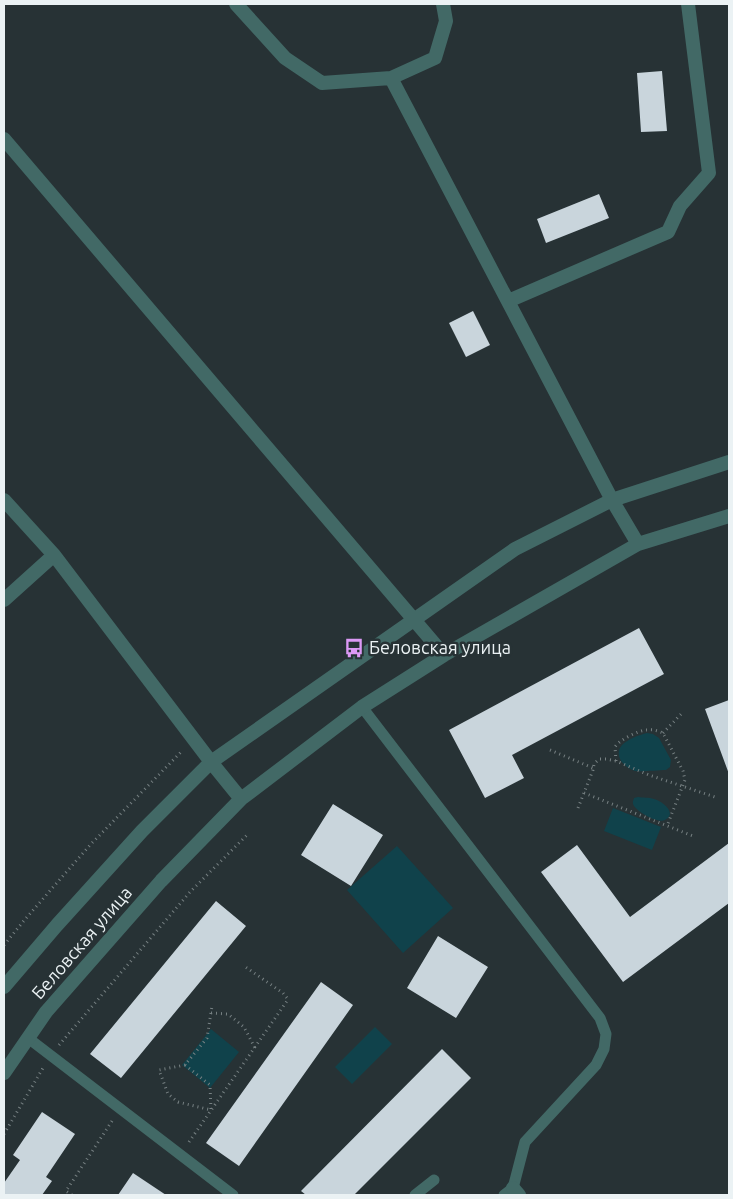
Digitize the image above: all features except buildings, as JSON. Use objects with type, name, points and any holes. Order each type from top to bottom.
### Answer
[{"type":"street","points":[[236,4],[285,58],[322,84],[391,78],[435,58],[446,21],[443,4]]},
{"type":"street","points":[[508,301],[668,232],[680,206],[709,172],[688,4]]},
{"type":"street","points":[[391,78],[612,500],[638,544]]},
{"type":"street","points":[[4,139],[444,655]]},
{"type":"street","name":"Беловская улица","points":[[4,987],[142,831],[211,762],[514,549],[612,500],[729,462]]},
{"type":"street","points":[[4,500],[54,555],[241,799]]},
{"type":"street","name":"Беловская улица","points":[[4,1073],[46,1012],[162,880],[241,799],[362,707],[444,655],[638,544],[729,516]]},
{"type":"street","points":[[4,600],[54,555]]},
{"type":"lane","points":[[362,707],[600,1018],[606,1034],[604,1050],[596,1066],[525,1142],[512,1193]]},
{"type":"lane","points":[[28,1038],[233,1195]]},
{"type":"lane","points":[[415,1195],[434,1180]]},
{"type":"path","points":[[663,733],[683,712]]},
{"type":"path","points":[[616,761],[615,747],[619,742],[642,730],[663,733],[683,771],[685,780],[667,826]]},
{"type":"path","points":[[4,945],[26,917],[91,844],[194,739]]},
{"type":"path","points":[[550,750],[594,768]]},
{"type":"path","points":[[578,808],[594,764],[600,759],[616,761],[649,775],[715,797]]},
{"type":"path","points":[[584,793],[692,836]]},
{"type":"path","points":[[4,1134],[51,1055],[190,892],[248,834]]},
{"type":"path","points":[[180,1154],[284,1008],[287,1001],[287,998],[282,993],[244,966]]},
{"type":"path","points":[[211,1110],[178,1102],[168,1094],[159,1070],[185,1065],[207,1038],[212,1006]]},
{"type":"path","points":[[211,1013],[228,1014],[244,1026],[255,1048]]},
{"type":"path","points":[[185,1065],[210,1085],[211,1110]]},
{"type":"path","points":[[72,1195],[66,1191],[121,1109]]},
{"type":"shaded area","points":[[647,733],[659,738],[671,760],[670,767],[666,770],[635,771],[621,761],[619,753],[622,745]]},
{"type":"shaded area","points":[[634,798],[652,798],[661,802],[669,811],[669,817],[662,821],[644,814],[633,804]]},
{"type":"shaded area","points":[[613,808],[661,827],[652,850],[604,831]]},
{"type":"shaded area","points":[[397,846],[453,908],[403,953],[347,890]]},
{"type":"shaded area","points":[[375,1027],[392,1044],[352,1084],[335,1067]]},
{"type":"shaded area","points":[[211,1029],[239,1052],[210,1088],[182,1065]]},
{"type":"place","name":"Беловская улица","points":[[354,648]]}]
